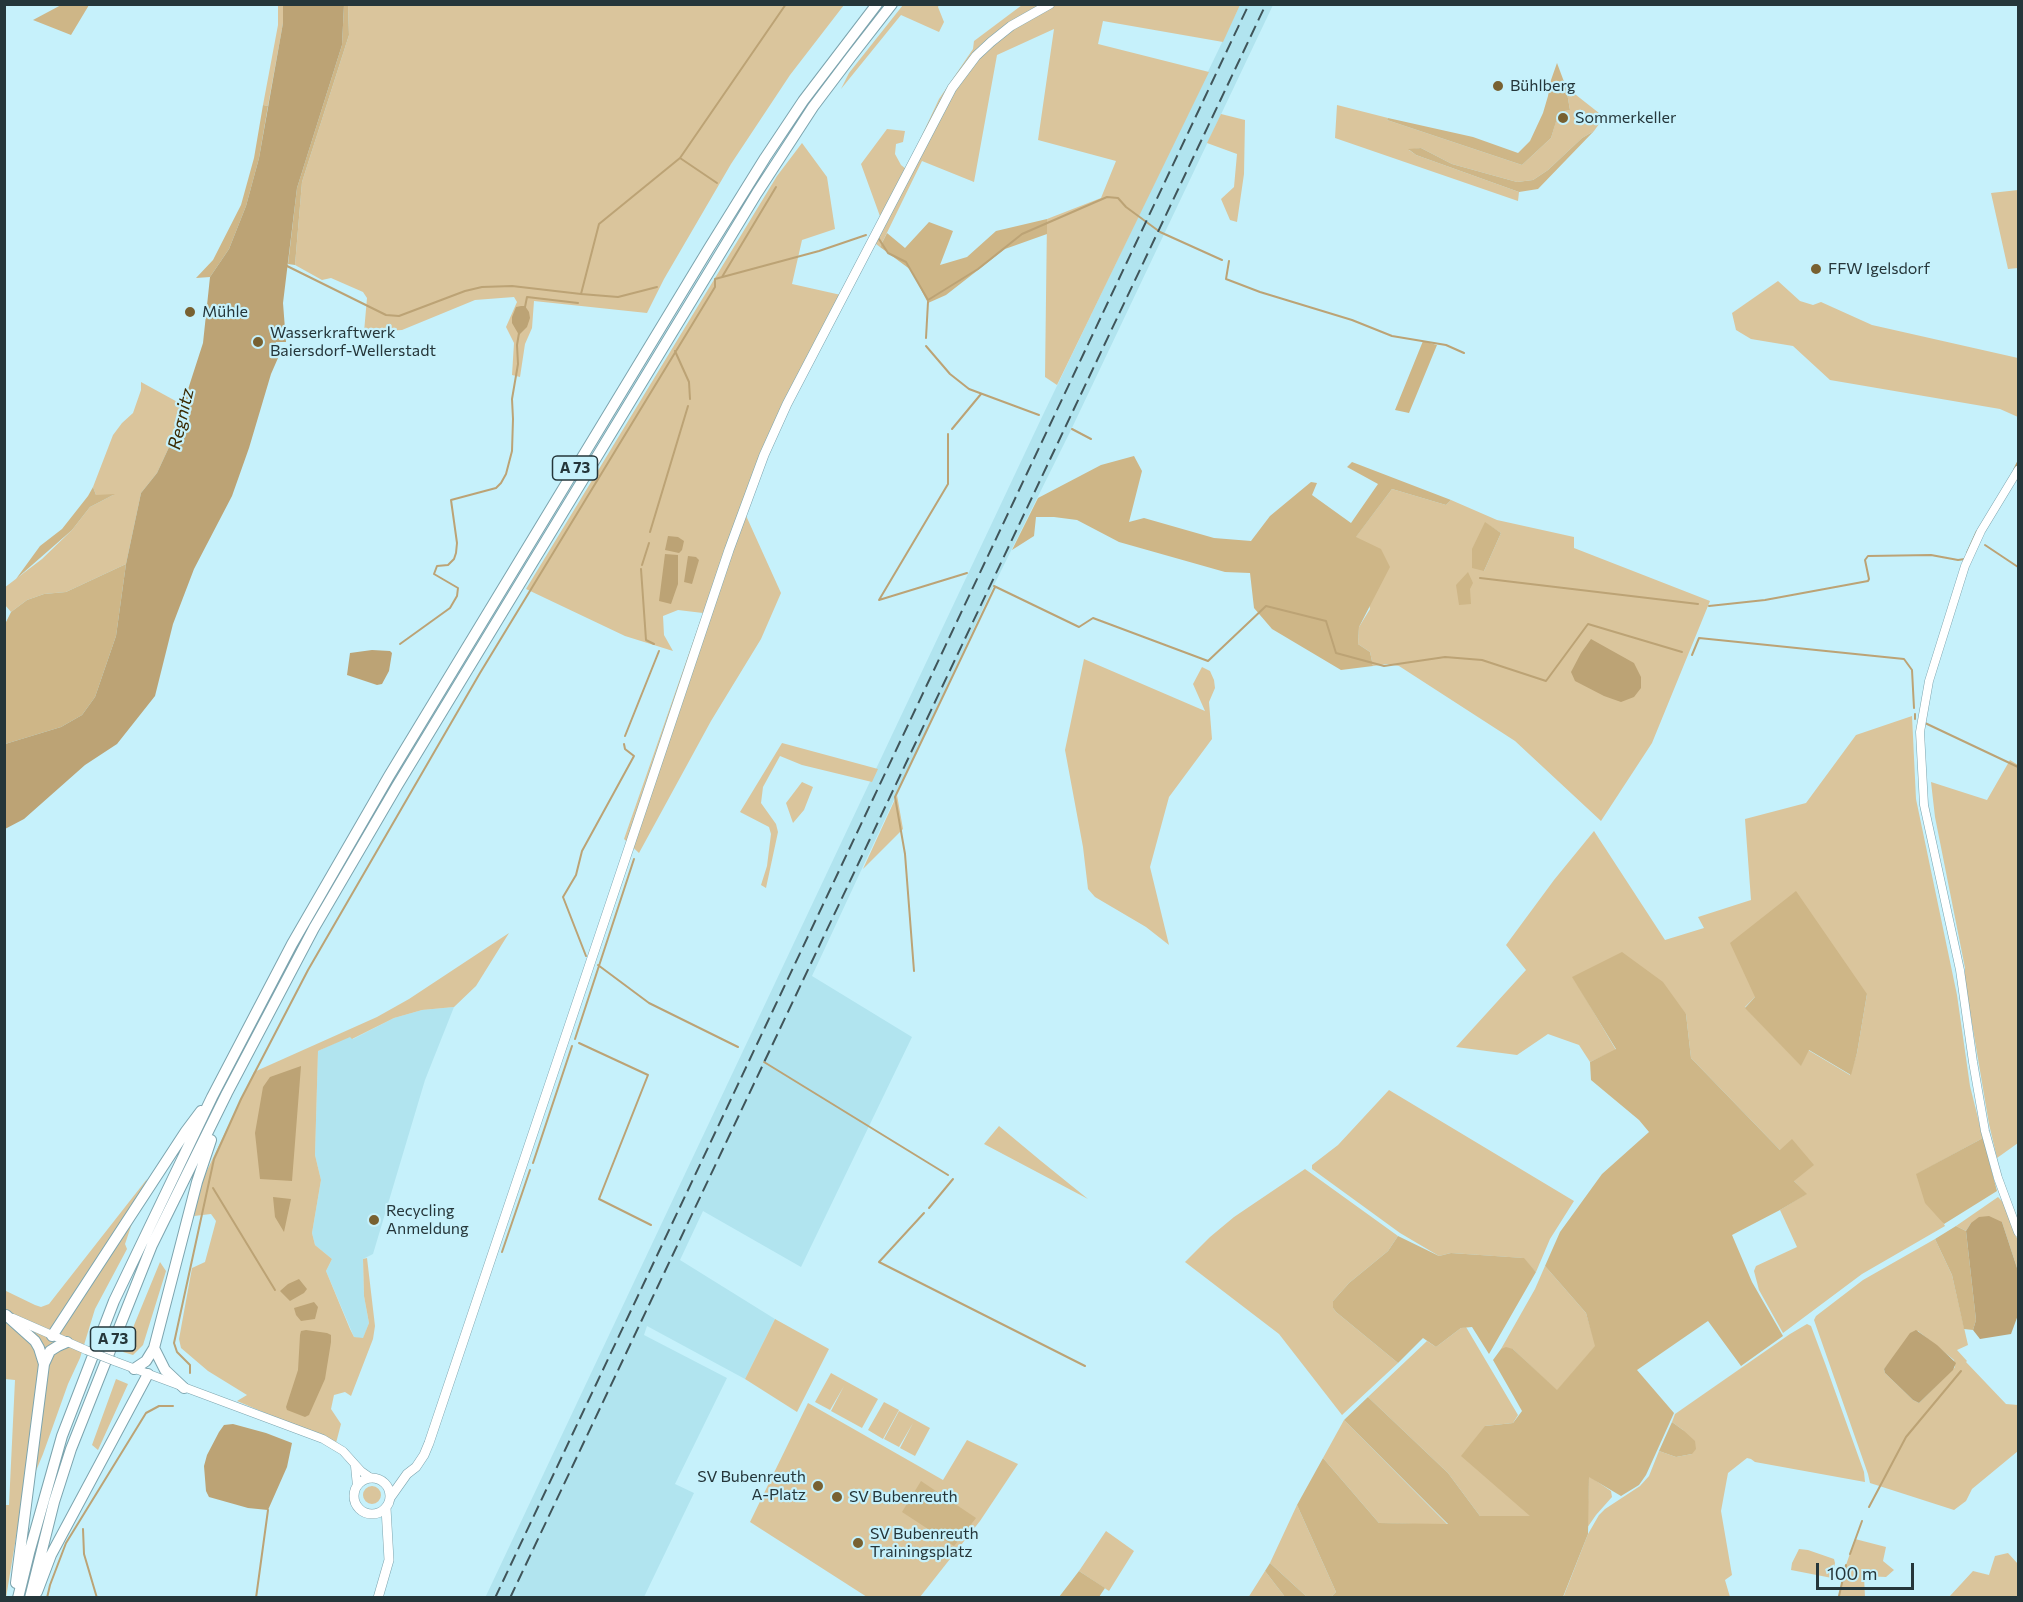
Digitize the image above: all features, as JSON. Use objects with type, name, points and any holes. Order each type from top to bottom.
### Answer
[{"type":"highway","name":"A 73","points":[[16,1598],[62,1436],[114,1301],[212,1097],[292,944],[349,843],[708,248],[797,110],[877,4]]},
{"type":"highway","name":"A 73","points":[[32,1598],[54,1502],[71,1449],[152,1245],[227,1093],[309,939],[386,805],[720,251],[801,124],[892,4]]},
{"type":"highway","points":[[134,1369],[146,1361],[154,1348],[197,1182],[227,1093]]},
{"type":"highway","points":[[52,1335],[186,1131],[212,1097]]},
{"type":"highway","points":[[5,1315],[35,1341],[44,1364]]},
{"type":"highway","points":[[16,1598],[18,1555],[44,1364],[50,1351],[67,1342]]},
{"type":"highway","points":[[154,1348],[165,1370],[184,1388]]},
{"type":"highway","points":[[32,1598],[51,1555],[147,1374]]},
{"type":"main road","points":[[390,1498],[387,1486],[371,1478],[361,1482],[354,1491],[354,1502],[361,1511],[371,1514],[382,1512],[407,1474],[416,1467],[429,1443],[729,550],[764,454],[792,394],[952,88],[976,56],[991,42],[1011,26],[1045,6]]},
{"type":"main road","points":[[383,1482],[407,1474]]},
{"type":"main road","points":[[378,1598],[389,1560],[386,1508]]},
{"type":"main road","points":[[371,1514],[388,1538]]},
{"type":"street","points":[[2019,470],[1981,531],[1971,552],[1929,681],[1920,732],[1922,792],[1960,970],[1972,1062],[1985,1131],[1998,1178],[2019,1232]]},
{"type":"street","points":[[5,1315],[134,1369],[323,1439],[343,1451],[371,1478]]},
{"type":"street","points":[[354,1464],[357,1486]]},
{"type":"shaded area","points":[[63,4],[89,5],[71,35],[33,20]]},
{"type":"shaded area","points":[[278,5],[283,5],[283,23],[268,106],[263,105],[278,25]]},
{"type":"shaded area","points":[[344,5],[348,5],[349,35],[302,182],[295,265],[288,264],[297,188],[342,45]]},
{"type":"shaded area","points":[[348,5],[844,5],[790,75],[731,164],[664,279],[647,313],[534,301],[532,328],[525,344],[520,377],[512,375],[514,343],[506,327],[517,302],[514,297],[475,300],[402,330],[364,332],[367,298],[363,292],[331,278],[322,280],[295,265],[302,182],[349,35]]},
{"type":"shaded area","points":[[903,5],[939,5],[944,22],[939,32],[901,15],[841,89],[849,73]]},
{"type":"shaded area","points":[[1022,5],[1240,5],[1223,42],[1103,21],[1098,44],[1209,72],[1057,385],[1045,377],[1047,219],[1101,198],[1116,161],[1038,140],[1054,29],[997,55],[974,182],[922,161],[880,247],[872,241],[881,219],[861,164],[887,129],[905,131],[903,142],[896,144],[895,154],[906,169],[939,99],[973,49],[974,41]]},
{"type":"shaded area","points":[[1240,5],[1273,5],[1070,432],[993,587],[812,976],[912,1037],[801,1267],[703,1211],[680,1260],[775,1319],[745,1379],[647,1326],[644,1335],[727,1378],[675,1484],[694,1493],[644,1597],[485,1598],[1041,419]]},
{"type":"shaded area","points":[[1557,63],[1566,87],[1570,110],[1559,112],[1551,138],[1522,165],[1387,120],[1388,118],[1473,137],[1518,153],[1530,141],[1543,113]]},
{"type":"shaded area","points":[[1566,87],[1604,117],[1594,131],[1582,138],[1548,170],[1533,180],[1517,182],[1452,164],[1421,148],[1409,150],[1416,155],[1519,192],[1518,201],[1335,138],[1337,105],[1388,118],[1387,120],[1522,165],[1551,138],[1559,111],[1570,110]]},
{"type":"shaded area","points":[[263,105],[268,106],[259,158],[246,206],[229,249],[210,277],[196,278],[213,260],[241,205],[254,158]]},
{"type":"shaded area","points":[[1221,114],[1245,120],[1244,174],[1237,222],[1230,220],[1221,199],[1234,187],[1237,154],[1207,143]]},
{"type":"shaded area","points":[[1594,131],[1538,189],[1519,192],[1416,155],[1408,149],[1421,148],[1452,164],[1517,182],[1533,180],[1548,170],[1582,138]]},
{"type":"shaded area","points":[[802,143],[827,177],[835,229],[802,240],[792,284],[841,295],[743,509],[781,593],[761,639],[711,721],[639,853],[624,839],[703,613],[678,610],[663,616],[664,635],[673,651],[625,636],[526,589],[777,176]]},
{"type":"shaded area","points":[[2018,190],[2018,268],[2008,269],[1991,193]]},
{"type":"shaded area","points":[[1047,219],[1047,234],[1005,249],[946,295],[928,303],[911,270],[880,247],[887,233],[905,248],[929,222],[953,231],[940,265],[967,257],[996,231]]},
{"type":"shaded area","points":[[1778,281],[1800,301],[1813,305],[1821,302],[1872,325],[2018,358],[2018,417],[2000,409],[1830,380],[1793,346],[1751,339],[1736,330],[1732,313]]},
{"type":"shaded area","points":[[1423,341],[1437,345],[1409,413],[1395,410]]},
{"type":"shaded area","points":[[141,382],[183,405],[170,445],[157,473],[141,493],[126,564],[66,592],[44,594],[27,600],[11,612],[5,605],[4,588],[42,559],[72,530],[90,507],[113,495],[96,495],[93,487],[113,435],[133,413],[141,390]]},
{"type":"shaded area","points":[[1134,456],[1142,471],[1129,522],[1144,518],[1214,538],[1251,541],[1270,516],[1311,482],[1317,483],[1312,495],[1351,523],[1378,484],[1347,467],[1352,462],[1451,500],[1446,505],[1392,489],[1356,537],[1381,549],[1390,567],[1359,627],[1358,644],[1370,652],[1373,666],[1341,670],[1272,629],[1254,608],[1250,573],[1225,572],[1119,542],[1077,520],[1054,517],[1036,517],[1034,536],[1012,550],[1038,498],[1101,465]]},
{"type":"shaded area","points":[[93,487],[96,495],[115,494],[90,507],[72,530],[16,579],[40,546],[62,529]]},
{"type":"shaded area","points":[[1392,489],[1446,505],[1451,500],[1497,520],[1574,537],[1574,548],[1710,601],[1652,743],[1601,821],[1515,741],[1399,666],[1387,664],[1373,666],[1370,652],[1358,644],[1359,627],[1370,609],[1355,538]],"holes":[[[1485,523],[1501,533],[1484,571]]]},
{"type":"shaded area","points":[[1485,522],[1501,533],[1484,571],[1472,568],[1472,549]]},
{"type":"shaded area","points":[[126,564],[116,636],[95,697],[82,715],[61,727],[5,744],[4,626],[11,612],[27,600],[44,594],[66,592]]},
{"type":"shaded area","points":[[1468,572],[1473,583],[1470,589],[1471,604],[1459,605],[1456,585]]},
{"type":"shaded area","points":[[1084,659],[1205,711],[1193,684],[1202,667],[1210,671],[1214,680],[1215,688],[1209,702],[1212,739],[1169,797],[1150,867],[1169,945],[1146,927],[1095,897],[1088,889],[1083,847],[1065,750]]},
{"type":"shaded area","points":[[1912,716],[1916,799],[1957,995],[1970,1086],[1983,1138],[1917,1174],[1945,1226],[1862,1274],[1783,1333],[1759,1290],[1754,1271],[1756,1266],[1797,1247],[1780,1210],[1806,1194],[1794,1181],[1780,1150],[1691,1058],[1686,1014],[1573,977],[1616,1050],[1590,1062],[1579,1045],[1548,1034],[1517,1055],[1456,1047],[1526,970],[1506,945],[1594,831],[1665,940],[1704,928],[1698,917],[1751,900],[1745,819],[1806,803],[1856,735]],"holes":[[[1867,994],[1857,1053],[1850,1075],[1808,1050],[1801,1065],[1745,1007],[1755,997]]]},
{"type":"shaded area","points":[[782,743],[878,769],[872,782],[802,765],[780,756],[763,787],[761,803],[776,824],[778,832],[766,888],[761,885],[767,866],[771,834],[769,827],[740,812]]},
{"type":"shaded area","points":[[2010,760],[2018,765],[2018,1143],[1997,1158],[1965,982],[1965,968],[1935,817],[1931,782],[1987,800]]},
{"type":"shaded area","points":[[802,782],[813,787],[804,810],[793,823],[786,803]]},
{"type":"shaded area","points":[[897,795],[903,829],[863,869]]},
{"type":"shaded area","points":[[1796,891],[1867,994],[1851,1075],[1809,1050],[1801,1066],[1745,1008],[1755,997],[1730,943]]},
{"type":"shaded area","points":[[509,933],[476,986],[454,1007],[422,1010],[394,1018],[352,1039],[350,1037],[318,1051],[315,1155],[321,1180],[312,1233],[315,1245],[332,1259],[326,1271],[350,1329],[354,1337],[363,1338],[369,1323],[364,1296],[363,1259],[367,1258],[375,1326],[373,1339],[351,1396],[345,1392],[334,1395],[331,1409],[341,1424],[336,1443],[237,1401],[247,1395],[208,1371],[181,1348],[179,1339],[192,1268],[205,1262],[216,1221],[211,1214],[194,1216],[202,1181],[254,1072],[377,1017],[409,999]]},
{"type":"shaded area","points":[[1622,952],[1663,982],[1686,1014],[1691,1058],[1780,1150],[1792,1139],[1814,1165],[1794,1181],[1807,1194],[1732,1235],[1752,1282],[1783,1336],[1741,1366],[1708,1321],[1637,1370],[1674,1413],[1646,1475],[1639,1485],[1621,1496],[1589,1477],[1588,1534],[1563,1597],[1331,1597],[1336,1592],[1297,1505],[1323,1458],[1379,1523],[1448,1524],[1344,1420],[1368,1397],[1448,1473],[1480,1516],[1530,1516],[1461,1456],[1485,1426],[1513,1423],[1522,1411],[1493,1360],[1501,1349],[1506,1347],[1513,1349],[1557,1390],[1595,1346],[1586,1313],[1545,1266],[1560,1232],[1602,1174],[1649,1132],[1639,1120],[1591,1080],[1590,1062],[1616,1049],[1572,977]]},
{"type":"shaded area","points":[[454,1007],[425,1080],[373,1254],[363,1259],[364,1296],[369,1323],[363,1339],[354,1337],[326,1271],[332,1259],[315,1245],[312,1233],[321,1180],[315,1155],[318,1051],[350,1036],[353,1039],[394,1018],[422,1010]]},
{"type":"shaded area","points":[[1389,1090],[1574,1201],[1550,1239],[1536,1272],[1523,1258],[1451,1253],[1439,1256],[1400,1233],[1312,1169],[1312,1165],[1338,1145]]},
{"type":"shaded area","points":[[999,1126],[1041,1161],[1088,1199],[984,1144]]},
{"type":"shaded area","points":[[1983,1138],[1997,1191],[1944,1224],[1925,1203],[1916,1174]]},
{"type":"shaded area","points":[[1305,1169],[1398,1236],[1388,1251],[1349,1283],[1333,1301],[1333,1308],[1336,1312],[1398,1363],[1342,1415],[1279,1334],[1185,1262],[1234,1217]]},
{"type":"shaded area","points":[[147,1179],[125,1244],[127,1249],[95,1309],[80,1358],[21,1507],[6,1598],[4,1597],[4,1505],[9,1505],[15,1380],[5,1379],[4,1290],[41,1307],[49,1304]]},
{"type":"shaded area","points":[[1998,1197],[2003,1202],[2018,1241],[2018,1271],[2002,1222],[1971,1223],[1966,1231],[1956,1226]]},
{"type":"shaded area","points":[[1956,1226],[1966,1231],[1976,1320],[1973,1330],[1964,1329],[1952,1275],[1935,1239]]},
{"type":"shaded area","points":[[1398,1236],[1439,1256],[1451,1253],[1524,1258],[1536,1272],[1489,1354],[1472,1327],[1461,1328],[1436,1347],[1423,1338],[1398,1363],[1336,1312],[1333,1308],[1333,1301],[1349,1283],[1388,1251]]},
{"type":"shaded area","points":[[1935,1239],[1952,1275],[1968,1345],[1957,1350],[2006,1404],[2018,1405],[2018,1451],[1972,1489],[1966,1501],[1954,1510],[1870,1483],[1814,1320],[1816,1316],[1863,1280]],"holes":[[[1918,1331],[1954,1360],[1955,1367],[1919,1403],[1885,1373],[1884,1369]]]},
{"type":"shaded area","points":[[160,1262],[166,1271],[143,1345],[133,1355],[123,1352]]},
{"type":"shaded area","points":[[1545,1266],[1586,1313],[1596,1346],[1557,1391],[1513,1349],[1501,1349],[1535,1289]]},
{"type":"shaded area","points":[[775,1319],[829,1349],[797,1412],[745,1379]]},
{"type":"shaded area","points":[[1807,1324],[1811,1326],[1826,1366],[1864,1472],[1865,1482],[1755,1462],[1747,1458],[1728,1473],[1721,1511],[1732,1575],[1725,1580],[1730,1597],[1563,1598],[1588,1534],[1599,1515],[1640,1486],[1649,1476],[1659,1451],[1676,1457],[1692,1454],[1683,1430],[1672,1422],[1675,1414]]},
{"type":"shaded area","points":[[1466,1327],[1518,1415],[1513,1423],[1485,1426],[1531,1516],[1480,1516],[1448,1473],[1368,1397],[1427,1341],[1436,1347],[1461,1328]]},
{"type":"shaded area","points":[[831,1373],[878,1399],[862,1428],[831,1411],[844,1386],[830,1410],[815,1402]]},
{"type":"shaded area","points":[[116,1379],[128,1384],[98,1450],[92,1445]]},
{"type":"shaded area","points":[[884,1402],[899,1410],[883,1439],[868,1430]]},
{"type":"shaded area","name":"SV Bubenreuth","points":[[808,1403],[943,1480],[967,1440],[1018,1464],[980,1521],[920,1597],[867,1597],[750,1522]]},
{"type":"shaded area","points":[[899,1411],[930,1428],[915,1456],[900,1448],[913,1423],[899,1447],[884,1439]]},
{"type":"shaded area","points":[[1344,1420],[1448,1525],[1379,1523],[1323,1458]]},
{"type":"shaded area","points":[[1672,1422],[1695,1441],[1696,1449],[1692,1454],[1676,1457],[1659,1451]]},
{"type":"shaded area","points":[[1589,1476],[1611,1491],[1612,1497],[1587,1528]]},
{"type":"shaded area","points":[[921,1481],[976,1518],[954,1546],[902,1512]]},
{"type":"shaded area","points":[[368,1486],[376,1486],[381,1491],[379,1502],[368,1504],[363,1499],[363,1491]]},
{"type":"shaded area","points":[[1297,1505],[1336,1592],[1331,1597],[1307,1597],[1270,1563]]},
{"type":"shaded area","points":[[1106,1531],[1134,1551],[1109,1591],[1079,1571]]},
{"type":"shaded area","points":[[1855,1539],[1886,1547],[1883,1561],[1894,1570],[1886,1577],[1864,1576],[1865,1597],[1839,1596],[1846,1565]]},
{"type":"shaded area","points":[[1799,1549],[1834,1559],[1832,1578],[1791,1570]]},
{"type":"shaded area","points":[[2008,1553],[2018,1564],[2018,1597],[1949,1597],[1973,1571],[1989,1575],[1995,1556]]},
{"type":"shaded area","points":[[1270,1563],[1307,1597],[1285,1597],[1265,1571]]},
{"type":"shaded area","points":[[1079,1571],[1105,1588],[1099,1597],[1059,1597]]},
{"type":"shaded area","points":[[1265,1571],[1285,1597],[1248,1598]]},
{"type":"water","name":"Regnitz","points":[[283,5],[344,5],[342,45],[297,188],[283,303],[286,342],[276,342],[273,350],[279,353],[278,358],[249,448],[232,496],[194,569],[173,624],[155,696],[117,744],[85,765],[24,819],[5,829],[5,744],[61,727],[82,715],[95,697],[116,636],[126,564],[141,493],[157,473],[170,445],[203,343],[210,277],[229,249],[246,206],[259,158],[283,23]]},
{"type":"water","points":[[525,306],[530,318],[527,327],[519,335],[512,323],[512,317],[516,307]]},
{"type":"water","points":[[668,536],[678,537],[684,541],[679,553],[665,550]]},
{"type":"water","points":[[665,554],[678,555],[678,584],[671,604],[659,601]]},
{"type":"water","points":[[688,556],[699,560],[692,584],[684,582]]},
{"type":"water","points":[[1591,639],[1634,663],[1641,677],[1641,688],[1634,697],[1621,702],[1575,681],[1571,672]]},
{"type":"water","points":[[372,650],[392,653],[389,671],[382,684],[377,685],[347,675],[350,653]]},
{"type":"water","points":[[301,1066],[292,1181],[260,1179],[255,1133],[263,1087],[270,1077]]},
{"type":"water","points":[[273,1197],[291,1199],[284,1232],[275,1217]]},
{"type":"water","points":[[1989,1216],[2002,1222],[2018,1271],[2018,1315],[2011,1334],[1980,1339],[1973,1330],[1976,1320],[1966,1231],[1979,1217]]},
{"type":"water","points":[[299,1279],[307,1289],[290,1301],[280,1291]]},
{"type":"water","points":[[314,1302],[318,1307],[315,1319],[301,1321],[294,1308]]},
{"type":"water","points":[[1916,1330],[1956,1363],[1953,1370],[1919,1403],[1885,1373],[1884,1369],[1910,1333]]},
{"type":"water","points":[[301,1331],[327,1333],[331,1335],[331,1342],[325,1379],[309,1415],[305,1417],[287,1410],[286,1407],[298,1370]]},
{"type":"water","points":[[233,1424],[292,1443],[287,1467],[268,1510],[248,1508],[209,1497],[206,1491],[204,1466],[207,1455],[224,1425]]},
{"type":"waterway","points":[[657,287],[618,297],[581,294],[599,224],[680,158],[786,4]]},
{"type":"waterway","points":[[680,158],[717,183]]},
{"type":"waterway","points":[[722,277],[776,187]]},
{"type":"waterway","points":[[879,239],[888,253],[906,262],[928,300],[978,269],[1022,234],[1107,197],[1118,198],[1126,207],[1160,232],[1222,260]]},
{"type":"waterway","points":[[190,1373],[190,1365],[177,1352],[174,1343],[214,1159],[241,1099],[308,970],[480,673],[715,287],[715,279],[819,251],[866,235]]},
{"type":"waterway","points":[[1229,261],[1226,279],[1260,292],[1352,320],[1392,336],[1446,345],[1464,353]]},
{"type":"waterway","points":[[287,266],[386,315],[399,316],[465,291],[482,287],[512,286],[581,294]]},
{"type":"waterway","points":[[525,307],[527,297],[578,303]]},
{"type":"waterway","points":[[926,338],[928,302]]},
{"type":"waterway","points":[[400,644],[450,608],[457,596],[458,588],[434,574],[437,566],[448,565],[456,553],[457,543],[451,500],[496,488],[506,474],[512,451],[512,399],[518,364],[519,333]]},
{"type":"waterway","points":[[926,346],[950,374],[969,389],[1039,415]]},
{"type":"waterway","points":[[675,351],[689,382],[690,399]]},
{"type":"waterway","points":[[952,429],[981,394]]},
{"type":"waterway","points":[[650,532],[688,406]]},
{"type":"waterway","points":[[1072,429],[1091,439]]},
{"type":"waterway","points":[[948,434],[948,484],[879,600],[967,573]]},
{"type":"waterway","points":[[2014,470],[2018,462]]},
{"type":"waterway","points":[[1967,553],[1977,531]]},
{"type":"waterway","points":[[642,565],[649,543]]},
{"type":"waterway","points":[[1985,545],[2018,567]]},
{"type":"waterway","points":[[1709,606],[1765,600],[1868,581],[1865,560],[1868,556],[1931,555],[1958,560],[1965,559]]},
{"type":"waterway","points":[[641,569],[646,640],[654,644]]},
{"type":"waterway","points":[[1480,578],[1698,604]]},
{"type":"waterway","points":[[994,586],[1079,627],[1093,618],[1208,661],[1266,606],[1326,621],[1336,653],[1384,666],[1445,657],[1482,660],[1546,681],[1588,624],[1682,652]]},
{"type":"waterway","points":[[914,971],[905,854],[895,797],[995,587]]},
{"type":"waterway","points":[[1692,655],[1699,638],[1904,659],[1912,670],[1914,708]]},
{"type":"waterway","points":[[625,736],[659,651]]},
{"type":"waterway","points":[[1915,714],[1915,719]]},
{"type":"waterway","points":[[1925,723],[2018,767]]},
{"type":"waterway","points":[[586,956],[563,897],[576,875],[582,851],[634,756],[625,749],[624,744]]},
{"type":"waterway","points":[[575,1039],[634,859]]},
{"type":"waterway","points":[[598,965],[649,1003],[738,1047]]},
{"type":"waterway","points":[[579,1043],[648,1075],[599,1199],[651,1225]]},
{"type":"waterway","points":[[533,1163],[572,1046]]},
{"type":"waterway","points":[[764,1062],[948,1175]]},
{"type":"waterway","points":[[502,1252],[530,1170]]},
{"type":"waterway","points":[[929,1208],[953,1179]]},
{"type":"waterway","points":[[213,1188],[275,1290]]},
{"type":"waterway","points":[[924,1213],[879,1262],[1085,1366]]},
{"type":"waterway","points":[[1869,1507],[1906,1437],[1961,1371]]},
{"type":"waterway","points":[[47,1598],[66,1543],[146,1413],[159,1406],[173,1406]]},
{"type":"waterway","points":[[256,1598],[268,1510]]},
{"type":"waterway","points":[[1850,1554],[1862,1521]]},
{"type":"waterway","points":[[83,1529],[84,1554],[97,1598]]},
{"type":"waterway","points":[[1839,1596],[1846,1565]]},
{"type":"railway","points":[[495,1598],[1249,4]]},
{"type":"railway","points":[[510,1598],[1266,4]]},
{"type":"place","name":"Bühlberg","points":[[1498,86]]},
{"type":"place","name":"Sommerkeller","points":[[1563,118]]},
{"type":"place","name":"FFW Igelsdorf","points":[[1816,269]]},
{"type":"place","name":"Mühle","points":[[190,312]]},
{"type":"place","name":"Wasserkraftwerk Baiersdorf-Wellerstadt","points":[[258,342]]},
{"type":"place","name":"Recycling Anmeldung","points":[[374,1220]]},
{"type":"place","name":"SV Bubenreuth A-Platz","points":[[818,1486]]},
{"type":"place","name":"SV Bubenreuth","points":[[837,1497]]},
{"type":"place","name":"SV Bubenreuth Trainingsplatz","points":[[858,1543]]}]
